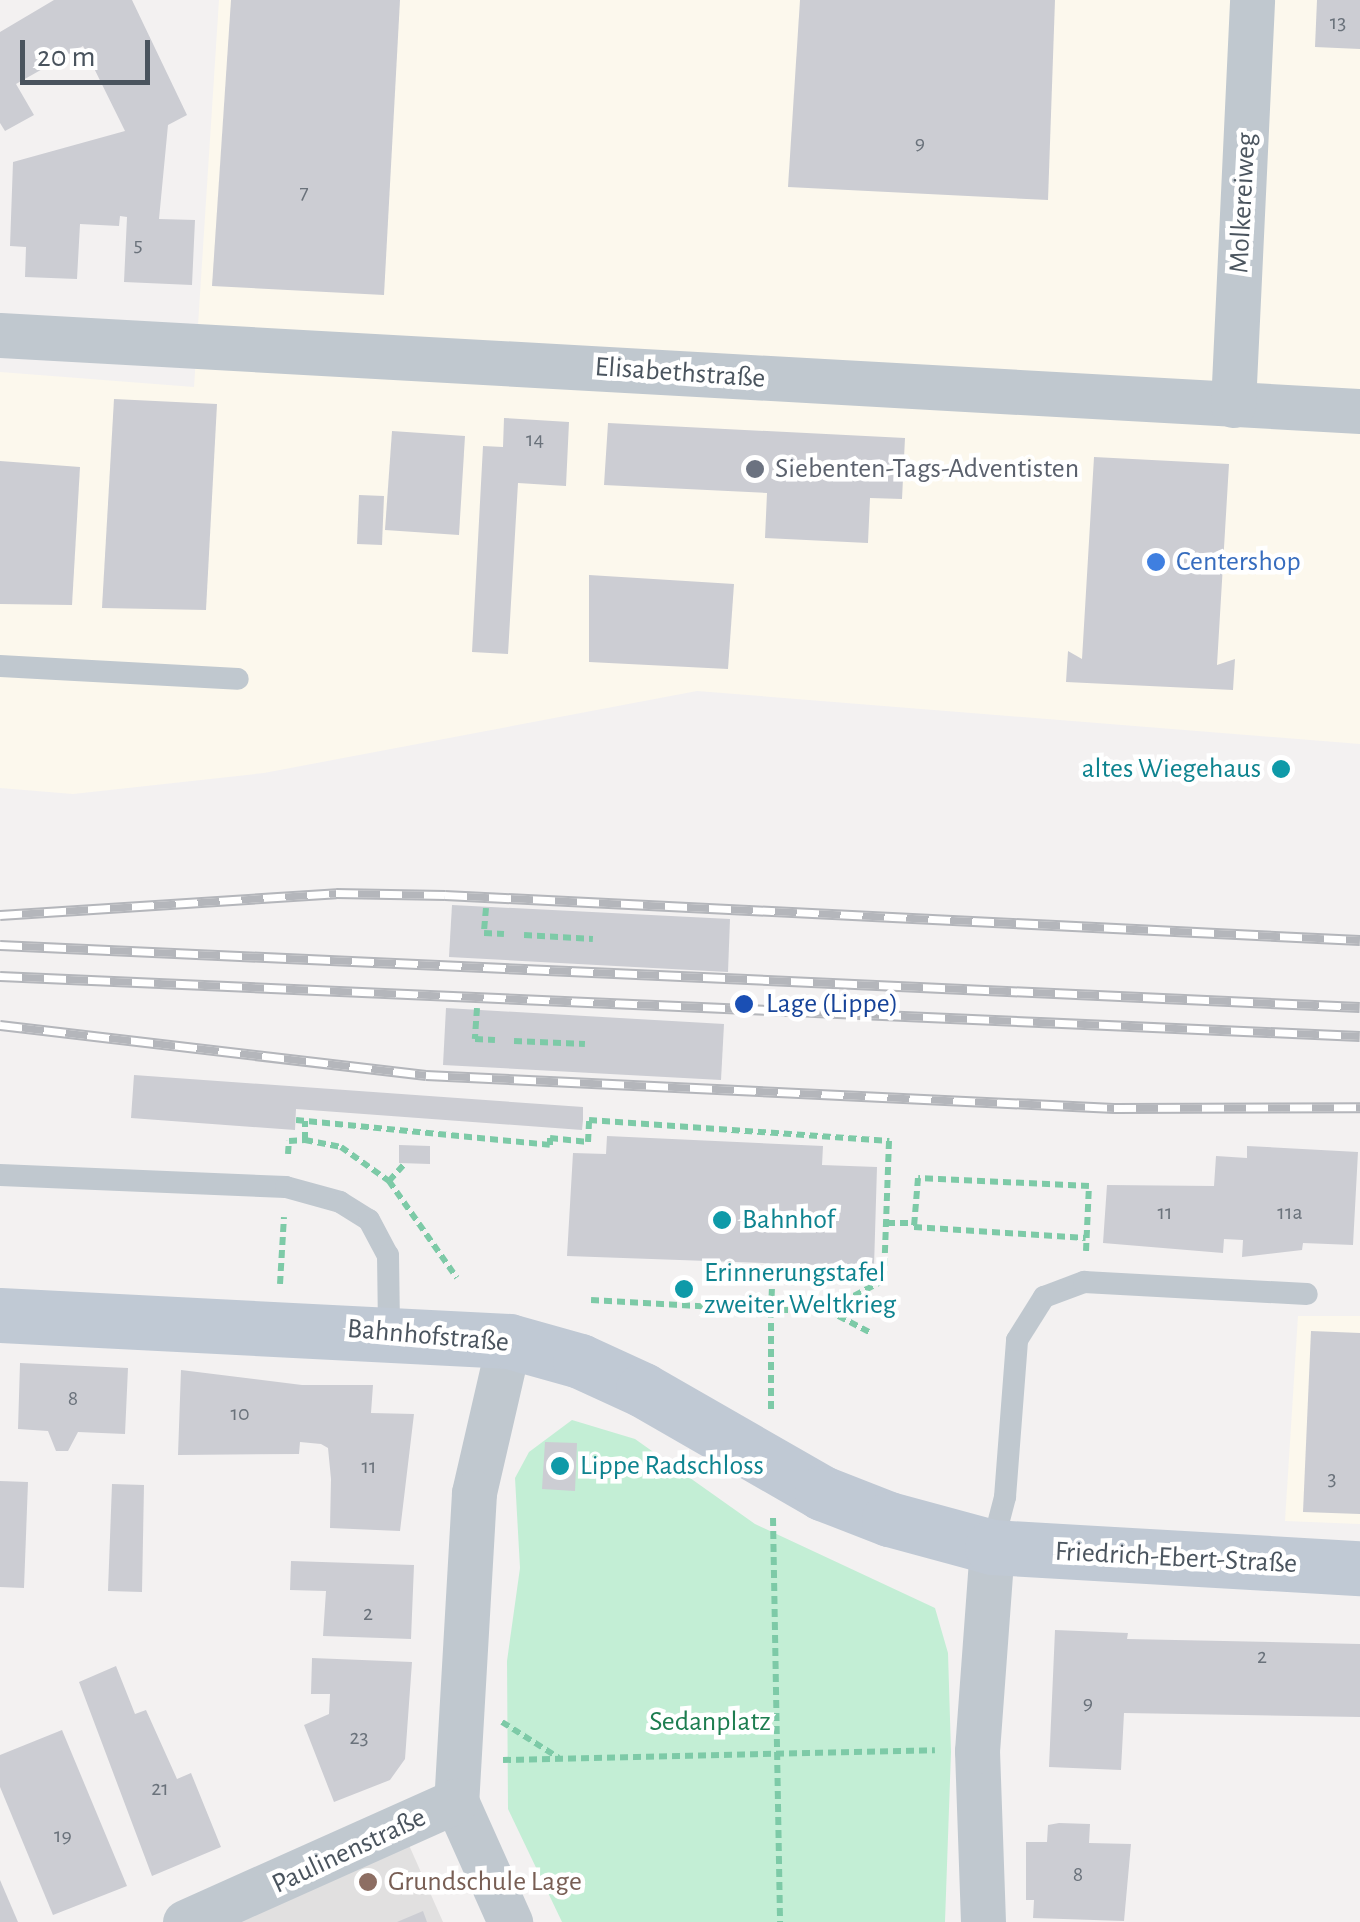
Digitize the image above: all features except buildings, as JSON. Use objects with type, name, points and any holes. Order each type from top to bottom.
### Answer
[{"type":"main road","name":"Bahnhofstraße","points":[[0,1314],[388,1330],[509,1341],[580,1361],[643,1390],[822,1492],[889,1520],[992,1547]]},
{"type":"main road","name":"Friedrich-Ebert-Straße","points":[[992,1547],[1360,1568]]},
{"type":"street","name":"Molkereiweg","points":[[1234,405],[1252,0]]},
{"type":"street","name":"Elisabethstraße","points":[[0,334],[1360,411]]},
{"type":"street","points":[[509,1341],[474,1493],[456,1781],[510,1922]]},
{"type":"street","points":[[982,1922],[978,1750],[992,1547]]},
{"type":"street","name":"Paulinenstraße","points":[[185,1922],[456,1781]]},
{"type":"lane","points":[[0,666],[238,679]]},
{"type":"lane","points":[[0,1175],[286,1187],[340,1202],[369,1220],[388,1255],[388,1330]]},
{"type":"lane","points":[[992,1547],[1004,1497],[1017,1340],[1044,1297],[1084,1282],[1307,1294]]},
{"type":"path","points":[[486,908],[484,933],[504,934]]},
{"type":"path","points":[[524,935],[593,939]]},
{"type":"path","points":[[476,1008],[475,1039],[494,1040]]},
{"type":"path","points":[[514,1042],[585,1044]]},
{"type":"path","points":[[305,1140],[300,1120],[550,1145],[550,1138],[588,1142],[586,1120],[890,1141],[884,1280],[827,1310]]},
{"type":"path","points":[[277,1326],[289,1141],[341,1147],[388,1181],[457,1278]]},
{"type":"path","points":[[388,1181],[405,1163]]},
{"type":"path","points":[[914,1223],[918,1178],[1089,1186],[1084,1282]]},
{"type":"path","points":[[887,1223],[1086,1238]]},
{"type":"path","points":[[772,1417],[773,1264]]},
{"type":"path","points":[[592,1300],[827,1310],[871,1333]]},
{"type":"path","points":[[773,1508],[780,1922]]},
{"type":"path","points":[[460,1695],[560,1758]]},
{"type":"path","points":[[456,1781],[560,1758],[775,1750],[978,1750]]},
{"type":"shaded area","points":[[219,0],[1360,0],[1360,744],[697,691],[264,773],[73,794],[0,788],[0,372],[194,387]]},
{"type":"shaded area","points":[[1298,1316],[1360,1316],[1360,1524],[1285,1521]]},
{"type":"shaded area","name":"Grundschule Lage","points":[[408,1843],[443,1922],[214,1922]]},
{"type":"green space","name":"Sedanplatz","points":[[572,1420],[635,1439],[755,1524],[935,1608],[948,1653],[951,1752],[945,1922],[562,1922],[508,1809],[507,1661],[520,1568],[515,1478],[529,1452]]},
{"type":"railway","points":[[0,915],[336,893],[445,895],[1360,940]]},
{"type":"railway","points":[[0,945],[1360,1007]]},
{"type":"railway","points":[[0,976],[1360,1036]]},
{"type":"railway","points":[[0,1025],[426,1075],[1114,1108],[1360,1107]]},
{"type":"place","name":"Siebenten-Tags-Adventisten","points":[[755,469]]},
{"type":"place","name":"Centershop","points":[[1156,562]]},
{"type":"place","name":"altes Wiegehaus","points":[[1281,769]]},
{"type":"place","name":"Lage (Lippe)","points":[[744,1004]]},
{"type":"place","name":"Bahnhof","points":[[722,1220]]},
{"type":"place","name":"Erinnerungstafel zweiter Weltkrieg","points":[[684,1289]]},
{"type":"place","name":"Lippe Radschloss","points":[[560,1466]]},
{"type":"place","name":"Grundschule Lage","points":[[368,1882]]}]
